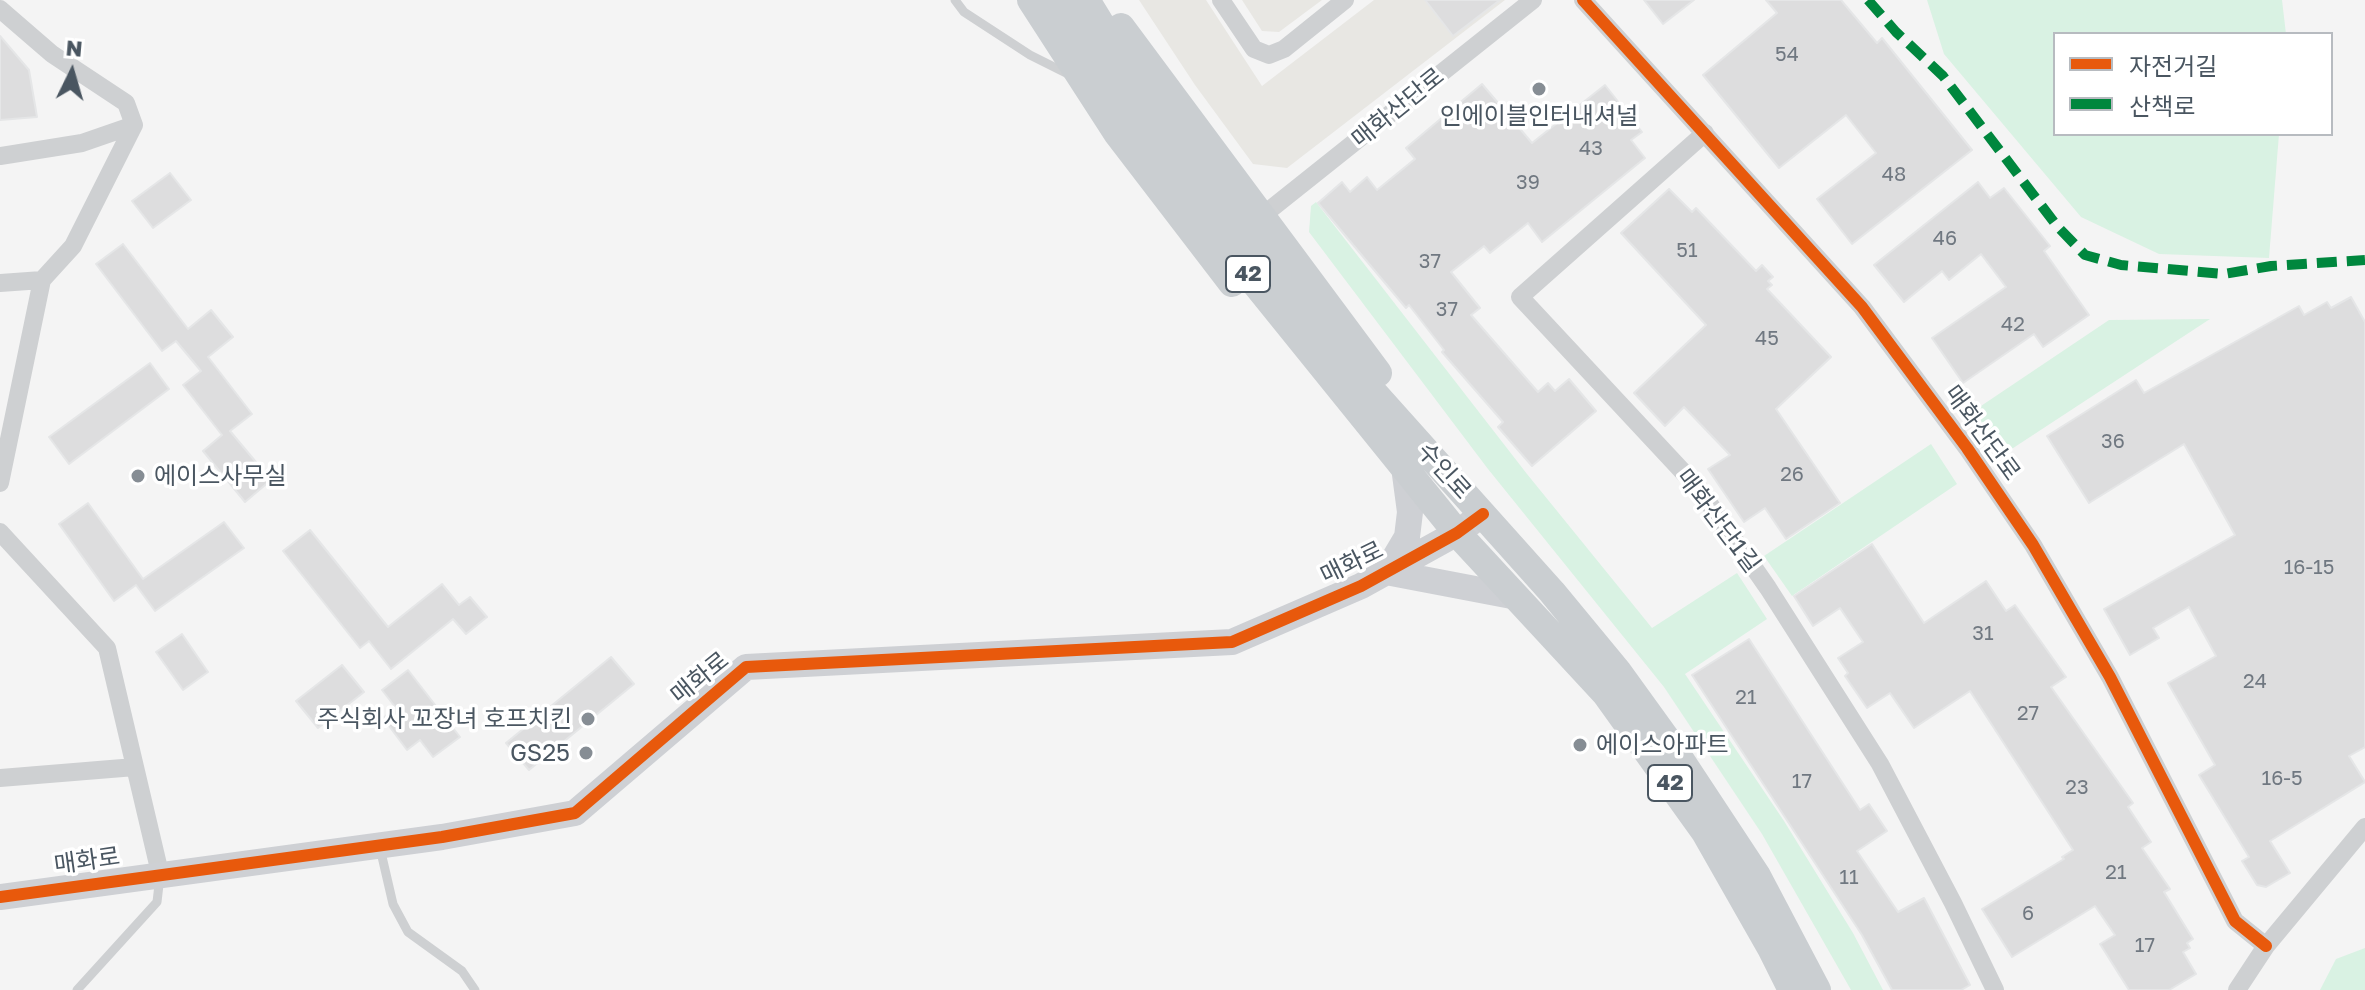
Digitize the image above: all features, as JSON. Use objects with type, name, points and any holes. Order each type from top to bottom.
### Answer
[{"type":"main road","points":[[1031,0],[1117,133],[1189,229],[1352,433],[1412,456]]},
{"type":"main road","name":"수인로","points":[[1061,0],[1133,119],[1255,283],[1412,456],[1483,514],[1618,672],[1670,744],[1757,876],[1817,990]]},
{"type":"main road","name":"수인로","points":[[1086,0],[1146,98],[1412,456],[1457,533],[1606,694],[1705,832],[1792,990]]},
{"type":"main road","points":[[1104,0],[1399,401],[1412,456]]},
{"type":"street","points":[[1221,0],[1254,49],[1269,55],[1284,49],[1345,0]]},
{"type":"street","name":"매화산단로","points":[[1262,216],[1533,0]]},
{"type":"street","name":"매화산단로","points":[[1583,0],[1862,307],[1967,448],[2033,545],[2110,677],[2235,921],[2266,946]]},
{"type":"street","points":[[0,9],[52,54],[126,103],[134,125],[73,246],[42,280],[0,483]]},
{"type":"street","points":[[0,156],[82,143],[134,125]]},
{"type":"street","name":"매화산단1길","points":[[1705,133],[1520,297],[1699,489],[1768,588],[1880,764],[1995,990]]},
{"type":"street","points":[[0,283],[42,280]]},
{"type":"street","points":[[1412,456],[1407,537],[1386,572],[1517,597]]},
{"type":"street","name":"매화로","points":[[0,897],[442,837],[575,813],[746,667],[1232,642],[1361,586],[1457,533],[1483,514]]},
{"type":"street","points":[[0,532],[107,648],[160,873]]},
{"type":"street","points":[[0,778],[135,767]]},
{"type":"street","points":[[2237,990],[2266,946],[2365,827]]},
{"type":"lane","points":[[955,0],[964,12],[1030,55],[1082,81]]},
{"type":"lane","points":[[379,845],[393,904],[408,932],[462,971],[475,990]]},
{"type":"lane","points":[[77,990],[157,902],[160,873]]},
{"type":"shaded area","points":[[1139,0],[1206,0],[1262,86],[1374,0],[1505,0],[1287,168],[1253,164],[1195,85]]},
{"type":"shaded area","points":[[1242,0],[1322,0],[1279,32],[1262,31]]},
{"type":"green space","points":[[1927,0],[2282,0],[2286,32],[2053,32],[2053,136],[2279,136],[2269,258],[2159,254],[2081,217],[1944,54]]},
{"type":"green space","points":[[1316,202],[1527,474],[1652,628],[1737,573],[1767,619],[1685,674],[1784,821],[1853,933],[1883,990],[1851,990],[1762,834],[1664,687],[1488,469],[1309,232],[1311,206]]},
{"type":"green space","points":[[2210,319],[2001,456],[1972,412],[2109,320]]},
{"type":"green space","points":[[1931,444],[1957,484],[1792,596],[1764,556]]},
{"type":"green space","points":[[2365,948],[2365,990],[2320,990],[2336,959]]},
{"type":"building","points":[[1425,0],[1500,0],[1453,36]]},
{"type":"building","points":[[1644,0],[1694,0],[1663,24]]},
{"type":"building","points":[[1766,0],[1841,0],[1877,43],[1882,38],[1972,150],[1852,244],[1817,199],[1876,153],[1846,115],[1779,168],[1703,75],[1777,13]]},
{"type":"building","points":[[0,36],[29,70],[37,117],[0,120]]},
{"type":"building","points":[[1482,84],[1532,143],[1605,85],[1642,132],[1631,140],[1645,158],[1542,242],[1528,223],[1490,253],[1484,246],[1451,272],[1480,308],[1471,315],[1538,392],[1548,383],[1555,391],[1569,379],[1596,411],[1532,466],[1498,427],[1503,422],[1442,352],[1444,350],[1409,305],[1406,308],[1318,203],[1342,182],[1350,192],[1367,177],[1377,190],[1415,159],[1406,148]]},
{"type":"building","points":[[170,173],[191,200],[153,228],[132,201]]},
{"type":"building","points":[[1978,182],[1990,198],[2004,188],[2050,246],[2044,251],[2089,315],[2043,347],[2034,334],[1963,383],[1932,338],[2006,287],[1981,254],[1949,280],[1942,271],[1904,302],[1874,265]]},
{"type":"building","points":[[1669,189],[1692,212],[1696,208],[1756,271],[1762,265],[1773,277],[1768,281],[1772,285],[1767,289],[1831,357],[1776,409],[1840,503],[1786,539],[1765,508],[1744,522],[1708,469],[1730,455],[1684,407],[1665,426],[1634,393],[1706,325],[1621,233]]},
{"type":"building","points":[[123,244],[188,329],[211,310],[233,337],[208,357],[252,414],[230,431],[271,480],[245,502],[203,451],[222,435],[183,385],[201,371],[176,341],[162,351],[96,264]]},
{"type":"building","points":[[2351,297],[2365,322],[2365,747],[2349,756],[2365,782],[2270,841],[2290,873],[2266,887],[2257,885],[2242,861],[2249,857],[2199,775],[2215,765],[2168,683],[2216,656],[2189,607],[2153,628],[2159,638],[2130,655],[2104,609],[2235,535],[2184,444],[2089,503],[2047,436],[2136,380],[2144,393],[2299,306],[2304,315],[2327,302],[2331,308]]},
{"type":"building","points":[[150,363],[169,389],[69,464],[49,437]]},
{"type":"building","points":[[88,503],[143,579],[224,522],[244,548],[155,611],[136,585],[114,601],[59,524]]},
{"type":"building","points":[[310,530],[388,627],[442,584],[459,605],[470,597],[487,617],[466,634],[453,619],[391,669],[369,641],[360,648],[283,551]]},
{"type":"building","points":[[1872,544],[1924,623],[1986,581],[2006,611],[2015,605],[2066,677],[2051,687],[2133,803],[2128,807],[2151,842],[2142,848],[2170,889],[2164,892],[2193,939],[2187,943],[2190,948],[2183,952],[2196,974],[2169,990],[2129,990],[2100,944],[2115,935],[2095,906],[2012,957],[1982,909],[2064,859],[2062,857],[2073,850],[1970,691],[1914,728],[1890,693],[1867,708],[1845,676],[1848,673],[1838,658],[1863,642],[1840,608],[1813,626],[1794,596]]},
{"type":"building","points":[[182,634],[208,672],[183,690],[156,652]]},
{"type":"building","points":[[1749,639],[1860,810],[1869,804],[1887,831],[1857,851],[1898,912],[1924,898],[1970,985],[1961,990],[1892,990],[1862,935],[1692,675]]},
{"type":"building","points":[[611,657],[634,684],[529,770],[506,743]]},
{"type":"building","points":[[342,665],[364,692],[318,728],[296,701]]},
{"type":"building","points":[[408,670],[460,737],[433,757],[420,740],[407,750],[383,718],[396,708],[382,690]]},
{"type":"marked path","points":[[1868,0],[1896,32],[1943,76],[2057,226],[2085,255],[2121,265],[2224,274],[2271,266],[2365,260]]},
{"type":"cycle path","points":[[1583,0],[1862,307],[1967,448],[2033,545],[2110,677],[2235,921],[2266,946]]},
{"type":"cycle path","points":[[0,897],[442,837],[575,813],[746,667],[1232,642],[1361,586],[1457,533],[1483,514]]},
{"type":"place","name":"인에이블인터내셔널","points":[[1539,89]]},
{"type":"place","name":"에이스사무실","points":[[138,476]]},
{"type":"place","name":"주식회사 꼬장녀 호프치킨","points":[[588,719]]},
{"type":"place","name":"에이스아파트","points":[[1580,745]]},
{"type":"place","name":"GS25","points":[[586,753]]}]
